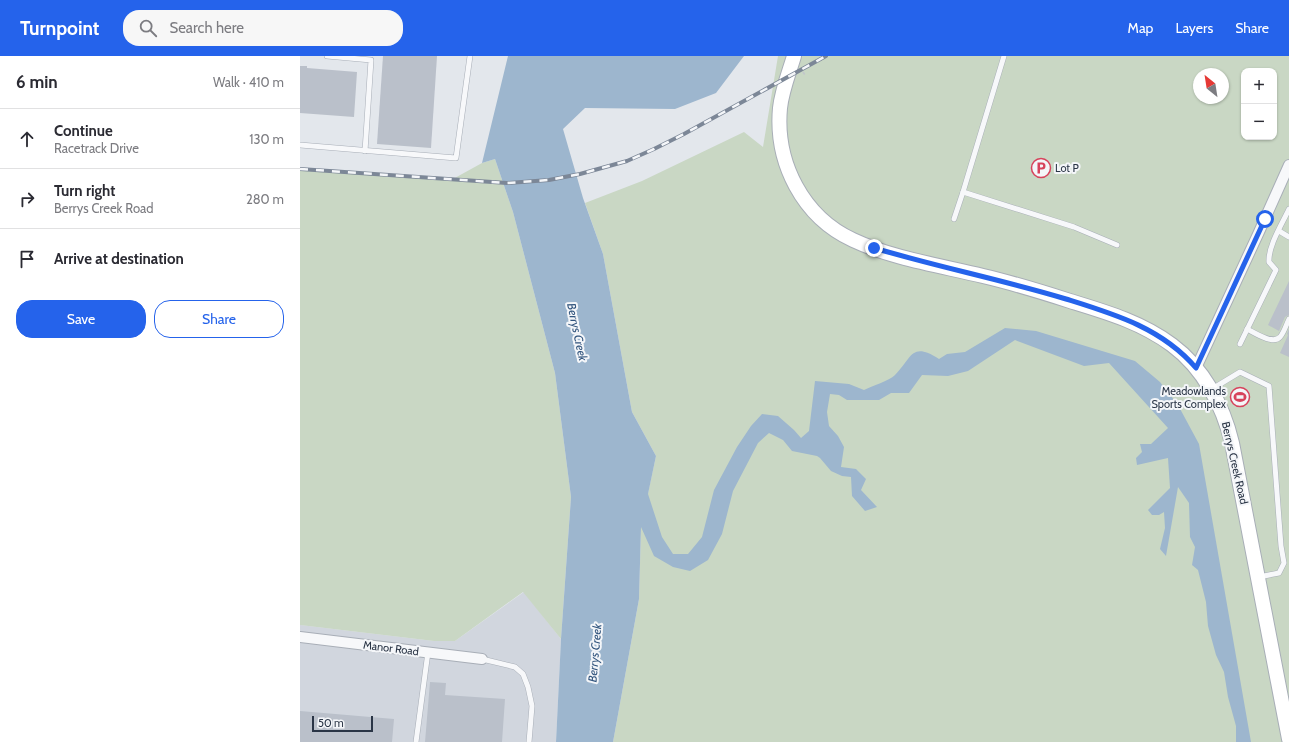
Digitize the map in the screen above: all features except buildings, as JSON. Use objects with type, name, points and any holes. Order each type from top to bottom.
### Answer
[{"type":"street","name":"Berrys Creek Road","points":[[794,56],[780,107],[782,149],[788,169],[797,188],[815,213],[829,226],[846,237],[874,248],[937,266],[985,276],[1039,291],[1124,318],[1163,338],[1179,350],[1196,368],[1211,389],[1220,406],[1230,432],[1289,739]]},
{"type":"street","points":[[1196,368],[1289,165]]},
{"type":"street","name":"Manor Road","points":[[300,637],[482,659]]},
{"type":"lane","points":[[327,56],[371,58],[364,151]]},
{"type":"lane","points":[[300,146],[456,158],[470,56]]},
{"type":"lane","points":[[954,219],[1004,56]]},
{"type":"lane","points":[[963,192],[1074,227],[1117,245]]},
{"type":"lane","points":[[1240,344],[1276,270],[1269,262],[1268,257],[1289,209]]},
{"type":"lane","points":[[1279,231],[1289,237]]},
{"type":"lane","points":[[1247,329],[1270,340],[1276,340],[1281,336],[1289,319]]},
{"type":"lane","points":[[1211,389],[1240,372],[1269,386],[1281,546],[1284,563],[1279,573],[1258,577]]},
{"type":"lane","points":[[416,742],[428,652]]},
{"type":"lane","points":[[482,659],[515,667],[523,674],[528,687],[532,706],[529,742]]},
{"type":"shaded area","points":[[524,592],[561,639],[556,742],[300,742],[300,625],[434,641],[455,641]]},
{"type":"green space","points":[[778,56],[1289,56],[1289,742],[613,742],[639,599],[641,526],[656,456],[632,412],[603,254],[585,203],[642,181],[744,132],[763,147]]},
{"type":"green space","points":[[495,159],[513,212],[555,373],[571,497],[561,639],[523,592],[455,641],[434,641],[300,625],[300,168],[453,179],[482,163]]},
{"type":"water","name":"Berrys Creek","points":[[508,56],[744,56],[716,93],[675,109],[585,108],[563,129],[583,198],[603,254],[632,412],[656,456],[648,494],[662,537],[673,554],[688,554],[702,537],[714,490],[737,447],[751,426],[762,414],[778,416],[801,438],[809,431],[815,381],[849,384],[864,390],[895,375],[909,358],[917,352],[930,354],[939,359],[947,354],[965,352],[1005,328],[1036,331],[1135,361],[1160,382],[1178,405],[1199,444],[1251,742],[1236,742],[1236,726],[1228,697],[1224,672],[1216,655],[1208,626],[1206,602],[1198,570],[1192,565],[1195,547],[1190,537],[1189,503],[1178,487],[1166,556],[1160,549],[1165,528],[1164,512],[1159,515],[1152,515],[1148,510],[1170,488],[1168,458],[1137,465],[1136,458],[1142,452],[1140,444],[1151,444],[1168,428],[1109,363],[1084,366],[1015,340],[968,371],[948,376],[922,375],[909,393],[891,393],[879,400],[847,400],[839,395],[830,394],[827,412],[829,426],[838,436],[844,447],[841,467],[856,469],[866,479],[861,490],[877,507],[865,511],[852,496],[851,477],[842,476],[831,471],[817,456],[792,451],[783,440],[769,433],[758,443],[733,491],[722,534],[708,560],[690,571],[673,567],[654,556],[641,527],[639,599],[613,742],[556,742],[561,639],[571,497],[555,373],[513,212],[495,159],[482,163]]},
{"type":"railway","points":[[300,169],[507,183],[549,180],[580,174],[627,161],[654,149],[826,56]]},
{"type":"place","name":"Lot P","points":[[1041,168]]},
{"type":"place","name":"Meadowlands Sports Complex","points":[[1240,397]]},
{"type":"route","points":[[874,248],[937,266],[985,276],[1039,291],[1124,318],[1163,338],[1179,350],[1196,368],[1265,219]]}]
